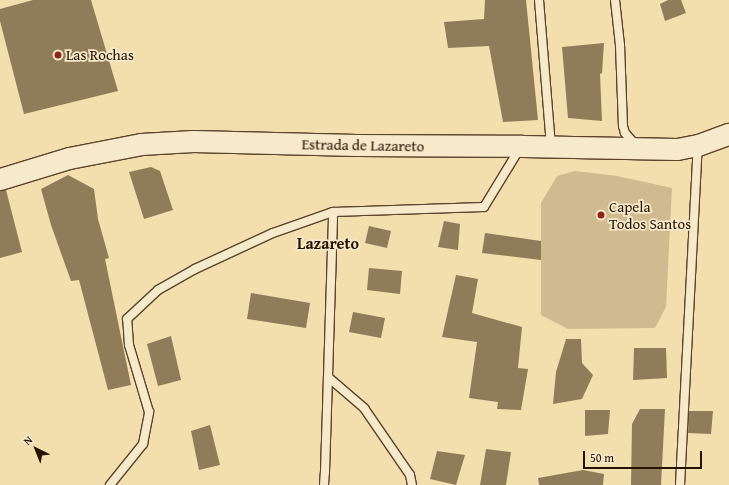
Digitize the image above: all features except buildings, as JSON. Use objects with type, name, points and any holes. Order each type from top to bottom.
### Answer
[{"type":"street","name":"Estrada de Lazareto","points":[[0,179],[69,158],[141,144],[193,141],[356,145],[677,149],[698,145],[729,134]]},
{"type":"lane","points":[[539,0],[551,147]]},
{"type":"lane","points":[[615,0],[620,45],[623,126],[625,133],[630,140],[646,149]]},
{"type":"lane","points":[[680,485],[698,145]]},
{"type":"lane","points":[[110,485],[142,444],[149,412],[129,345],[127,319],[158,290],[195,269],[273,232],[333,212],[484,206],[522,146]]},
{"type":"lane","points":[[324,485],[333,212]]},
{"type":"lane","points":[[328,377],[364,408],[410,475],[412,485]]},
{"type":"shaded area","points":[[575,171],[617,176],[672,188],[666,307],[655,328],[568,329],[541,315],[541,203],[557,176]]},
{"type":"place","name":"Las Rochas","points":[[58,55]]},
{"type":"place","name":"Capela Todos Santos","points":[[601,215]]},
{"type":"district","name":"Lazareto","points":[[328,243]]}]
